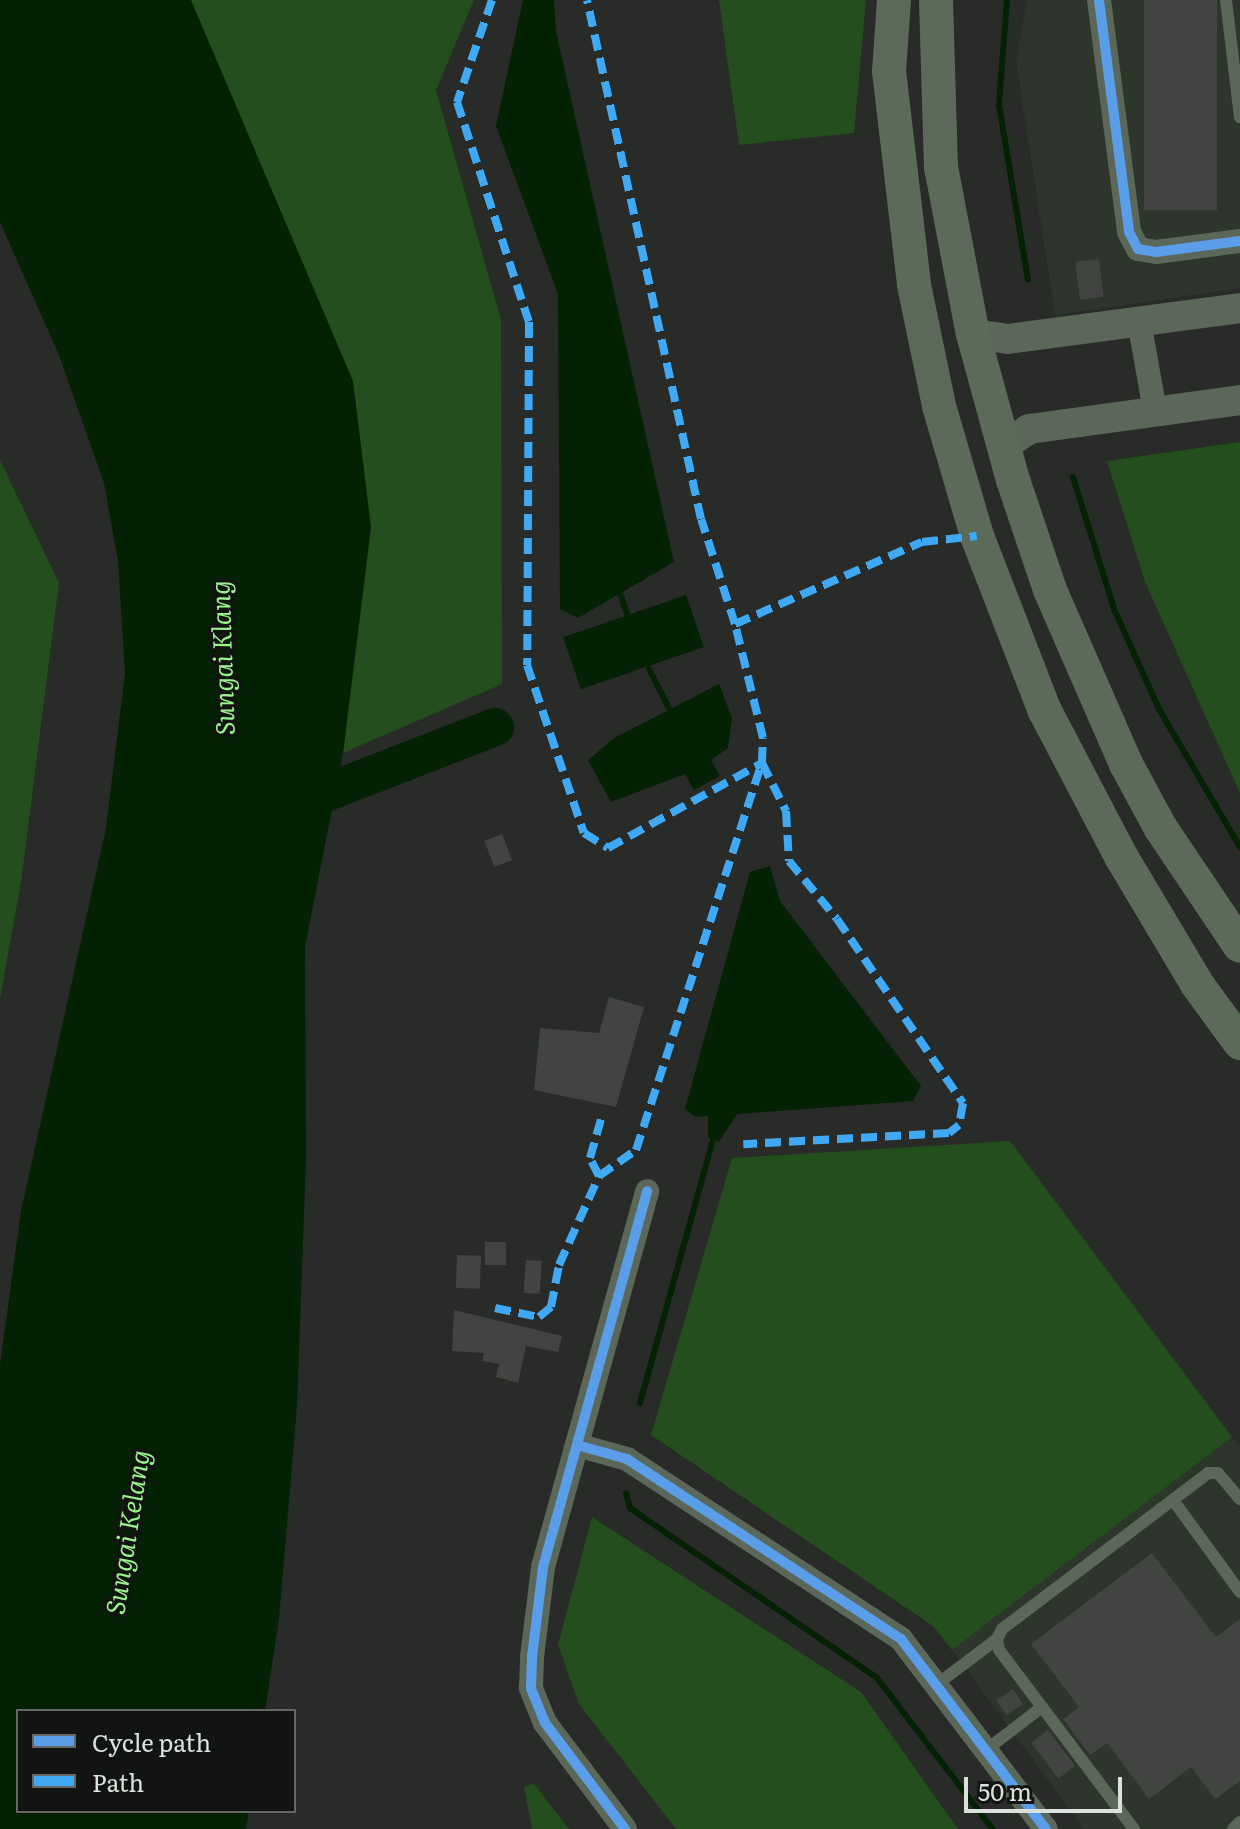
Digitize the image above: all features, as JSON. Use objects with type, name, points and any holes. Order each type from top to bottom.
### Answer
[{"type":"main road","points":[[894,0],[889,71],[914,285],[939,406],[977,536],[1045,711],[1122,858],[1197,984],[1240,1043]]},
{"type":"main road","points":[[936,0],[941,167],[973,334],[1004,446],[1050,590],[1092,692],[1160,827],[1240,946]]},
{"type":"street","points":[[1099,0],[1129,232],[1138,249],[1156,252],[1240,241]]},
{"type":"street","points":[[973,334],[1008,339],[1240,308]]},
{"type":"street","points":[[1139,321],[1155,411]]},
{"type":"street","points":[[1004,446],[1029,429],[1240,400]]},
{"type":"street","points":[[625,1829],[545,1723],[531,1688],[543,1567],[647,1191]]},
{"type":"street","points":[[577,1445],[627,1459],[901,1639],[1046,1829]]},
{"type":"lane","points":[[1226,0],[1240,117]]},
{"type":"lane","points":[[936,1685],[997,1639],[1002,1629],[1208,1473],[1218,1473],[1240,1499]]},
{"type":"lane","points":[[1173,1500],[1240,1592]]},
{"type":"lane","points":[[997,1639],[1042,1707],[1134,1829]]},
{"type":"lane","points":[[986,1750],[1042,1707]]},
{"type":"lane","points":[[1233,1829],[1240,1822]]},
{"type":"shaded area","points":[[191,0],[474,0],[436,90],[501,320],[502,684],[343,753],[371,527]]},
{"type":"shaded area","points":[[719,0],[866,0],[854,133],[739,145]]},
{"type":"shaded area","points":[[1027,0],[1240,0],[1240,288],[1055,315],[1016,61]]},
{"type":"shaded area","points":[[1240,442],[1240,793],[1145,582],[1107,461]]},
{"type":"shaded area","points":[[0,460],[59,583],[21,882],[0,999]]},
{"type":"shaded area","points":[[1010,1141],[1232,1437],[952,1650],[933,1626],[651,1435],[732,1158]]},
{"type":"shaded area","points":[[1232,1437],[1240,1447],[1240,1829],[1084,1829],[952,1650]]},
{"type":"shaded area","points":[[592,1517],[861,1692],[958,1829],[676,1829],[579,1704],[558,1645]]},
{"type":"shaded area","points":[[534,1784],[569,1829],[532,1829],[524,1787]]},
{"type":"water","points":[[0,0],[191,0],[353,381],[371,527],[343,753],[305,947],[306,1159],[297,1406],[279,1619],[265,1709],[16,1709],[16,1813],[249,1813],[246,1829],[0,1829],[0,1365],[21,1211],[106,828],[125,673],[118,561],[104,483],[59,355],[0,222]]},
{"type":"water","points":[[523,0],[554,0],[556,31],[674,562],[578,618],[560,609],[558,294],[496,126]]},
{"type":"water","points":[[686,595],[704,647],[581,689],[563,637]]},
{"type":"water","points":[[719,684],[732,718],[728,748],[711,760],[720,776],[694,790],[685,774],[611,802],[588,760],[614,738]]},
{"type":"water","points":[[770,866],[780,901],[921,1086],[913,1101],[737,1114],[719,1142],[708,1137],[708,1116],[696,1117],[685,1109],[750,872]]},
{"type":"building","points":[[1144,0],[1217,0],[1217,210],[1144,210]]},
{"type":"building","points":[[1099,259],[1104,297],[1080,300],[1075,262]]},
{"type":"building","points":[[502,834],[512,860],[494,867],[484,841]]},
{"type":"building","points":[[609,997],[644,1007],[616,1107],[534,1090],[540,1028],[599,1033]]},
{"type":"building","points":[[485,1242],[506,1242],[506,1265],[485,1265]]},
{"type":"building","points":[[457,1255],[481,1256],[480,1289],[456,1288]]},
{"type":"building","points":[[526,1260],[542,1261],[540,1294],[524,1293]]},
{"type":"building","points":[[454,1310],[562,1336],[558,1352],[526,1346],[518,1383],[496,1377],[499,1364],[482,1361],[484,1353],[452,1351]]},
{"type":"building","points":[[1152,1553],[1216,1637],[1240,1619],[1240,1781],[1215,1799],[1191,1767],[1149,1799],[1107,1743],[1090,1755],[1063,1719],[1079,1707],[1031,1644]]},
{"type":"building","points":[[1013,1689],[1023,1704],[1006,1715],[996,1700]]},
{"type":"building","points":[[1048,1730],[1075,1766],[1058,1779],[1031,1743]]},
{"type":"waterway","points":[[1007,0],[999,105],[1028,280]]},
{"type":"waterway","points":[[1073,477],[1114,609],[1159,709],[1240,847]]},
{"type":"waterway","points":[[618,587],[632,629]]},
{"type":"waterway","points":[[649,669],[673,716]]},
{"type":"waterway","points":[[289,807],[495,727]]},
{"type":"waterway","points":[[640,1403],[715,1133]]},
{"type":"waterway","points":[[626,1493],[630,1508],[877,1678],[993,1829]]},
{"type":"marked path","points":[[492,0],[457,102],[529,322],[527,665],[584,833],[608,848],[762,763],[786,811],[789,861],[837,919],[963,1103],[959,1125],[949,1133],[743,1144]]},
{"type":"marked path","points":[[495,1308],[539,1317],[551,1307],[559,1265],[599,1176],[636,1150],[762,763],[763,738],[735,624],[701,519],[587,0]]},
{"type":"marked path","points":[[735,624],[922,542],[977,536]]},
{"type":"marked path","points":[[599,1176],[590,1158],[601,1119]]},
{"type":"cycle path","points":[[1099,0],[1129,232],[1138,249],[1156,252],[1240,241]]},
{"type":"cycle path","points":[[625,1829],[545,1723],[531,1688],[532,1657],[543,1567],[647,1191]]},
{"type":"cycle path","points":[[577,1445],[627,1459],[901,1639],[1046,1829]]},
{"type":"water label","name":"Sungai Klang","points":[[221,658]]},
{"type":"water label","name":"Sungai Kelang","points":[[126,1532]]}]
